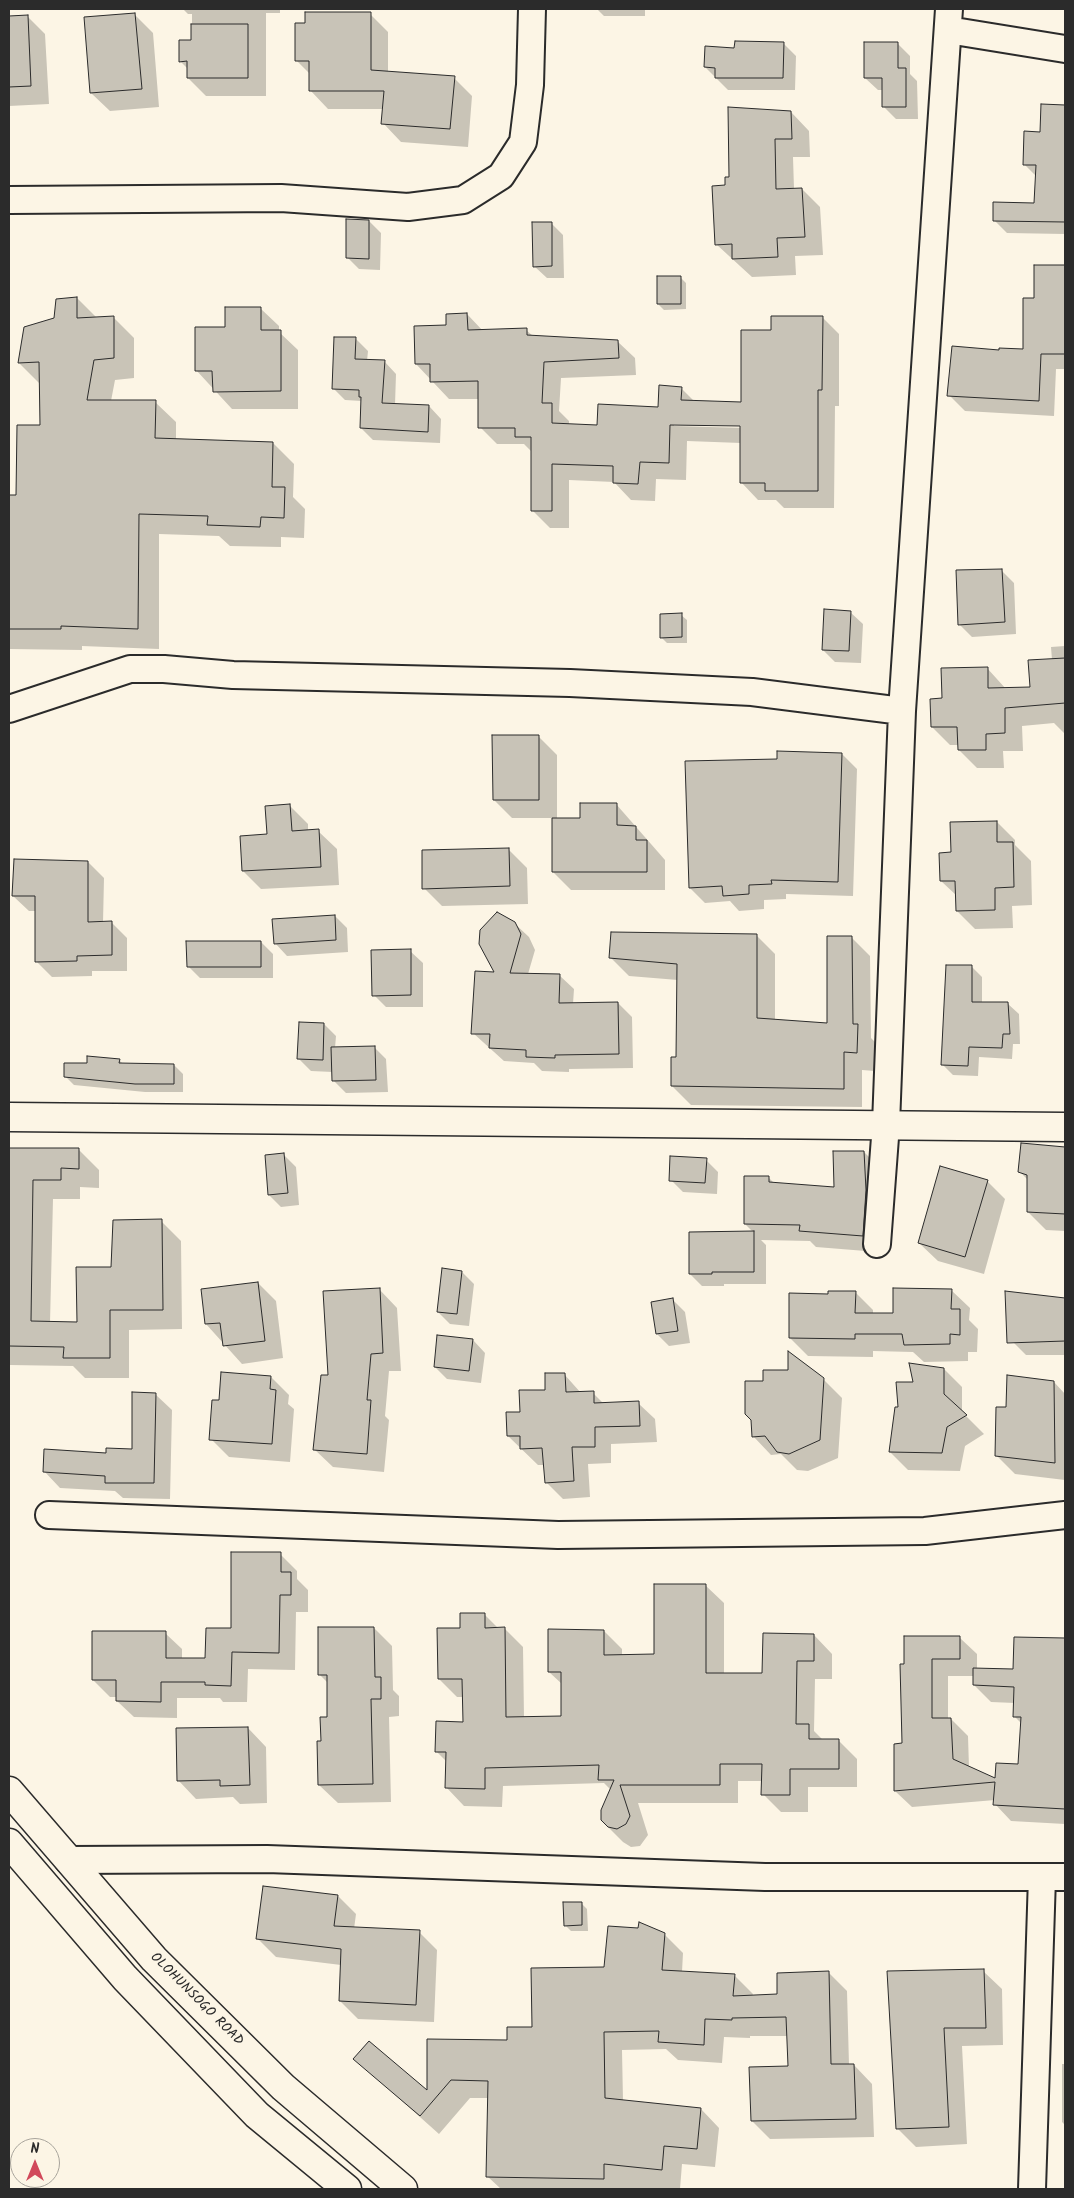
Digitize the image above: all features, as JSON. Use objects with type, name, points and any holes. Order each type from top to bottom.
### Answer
[{"type":"street","points":[[9,200],[281,198],[408,207],[463,200],[501,176],[523,142],[530,86],[532,9]]},
{"type":"street","points":[[877,1244],[886,1124],[902,710],[948,19],[1065,49]]},
{"type":"street","points":[[9,709],[130,669],[164,669],[233,675],[560,682],[752,692],[902,710]]},
{"type":"street","points":[[9,1117],[1065,1127]]},
{"type":"street","points":[[49,1515],[558,1535],[925,1531],[1065,1516]]},
{"type":"street","name":"OLOHUNSOGO ROAD","points":[[9,1791],[154,1959],[283,2087],[403,2189]]},
{"type":"street","points":[[9,1843],[125,1978],[250,2108],[347,2189]]},
{"type":"street","points":[[68,1860],[267,1859],[766,1877],[1054,1877],[1032,2189]]},
{"type":"building","points":[[305,12],[371,12],[371,70],[455,76],[450,129],[381,124],[384,91],[309,91],[309,61],[295,61],[295,23],[305,23]]},
{"type":"building","points":[[135,13],[142,89],[90,93],[84,17]]},
{"type":"building","points":[[28,15],[31,86],[9,87],[9,16]]},
{"type":"building","points":[[191,24],[248,24],[248,78],[187,78],[187,61],[179,62],[179,40],[191,40]]},
{"type":"building","points":[[735,41],[784,42],[783,78],[715,78],[715,68],[704,67],[705,46],[734,48]]},
{"type":"building","points":[[864,42],[898,42],[898,68],[906,68],[906,107],[882,107],[882,78],[864,78]]},
{"type":"building","points":[[1041,104],[1065,105],[1065,222],[993,221],[993,202],[1034,203],[1036,165],[1023,165],[1024,131],[1040,132]]},
{"type":"building","points":[[728,107],[791,111],[792,139],[775,139],[776,189],[802,188],[805,237],[777,238],[778,257],[732,259],[732,244],[715,245],[712,186],[725,185],[725,177],[729,177]]},
{"type":"building","points":[[346,219],[369,220],[369,259],[346,258]]},
{"type":"building","points":[[532,222],[552,222],[552,266],[533,267]]},
{"type":"building","points":[[1034,265],[1065,265],[1065,354],[1041,354],[1039,401],[947,396],[952,346],[999,350],[999,348],[1023,349],[1023,298],[1034,298]]},
{"type":"building","points":[[657,276],[681,276],[681,304],[657,304]]},
{"type":"building","points":[[77,297],[77,318],[114,316],[114,358],[94,360],[87,400],[156,400],[155,438],[273,442],[272,487],[285,487],[284,518],[261,517],[260,527],[207,525],[208,516],[139,514],[138,629],[61,626],[61,629],[9,629],[9,495],[16,495],[17,425],[40,425],[39,362],[18,363],[24,327],[54,318],[56,299]]},
{"type":"building","points":[[225,307],[261,307],[261,330],[281,330],[281,391],[213,392],[212,371],[195,371],[195,327],[225,327]]},
{"type":"building","points":[[467,313],[468,330],[527,328],[527,335],[618,340],[619,358],[544,362],[542,403],[552,403],[552,423],[597,425],[598,404],[658,407],[659,385],[682,387],[681,400],[741,402],[741,330],[771,330],[771,316],[823,316],[822,390],[818,390],[818,491],[765,491],[765,483],[740,483],[740,426],[670,425],[669,463],[640,462],[638,484],[613,483],[613,466],[552,464],[552,511],[531,511],[531,437],[515,437],[515,428],[478,428],[478,381],[430,382],[430,364],[415,364],[414,326],[446,325],[446,314]]},
{"type":"building","points":[[334,337],[356,337],[355,359],[385,360],[382,403],[429,405],[428,432],[360,428],[361,397],[359,397],[359,390],[332,389]]},
{"type":"building","points":[[1002,569],[1005,622],[958,625],[956,570]]},
{"type":"building","points":[[824,609],[851,611],[849,651],[822,650]]},
{"type":"building","points":[[682,613],[682,637],[660,638],[660,614]]},
{"type":"building","points":[[1065,658],[1065,703],[1005,708],[1005,733],[986,734],[986,750],[958,750],[957,727],[931,727],[930,699],[942,698],[941,668],[988,667],[988,688],[1030,687],[1028,660]]},
{"type":"building","points":[[492,735],[539,735],[539,800],[493,800]]},
{"type":"building","points":[[777,751],[842,753],[838,882],[771,880],[772,884],[749,885],[749,894],[723,896],[722,886],[689,888],[685,761],[777,759]]},
{"type":"building","points":[[580,803],[617,803],[617,825],[636,826],[636,840],[647,840],[647,872],[552,872],[552,818],[580,818]]},
{"type":"building","points":[[290,804],[292,831],[319,829],[321,867],[242,871],[240,836],[267,834],[265,806]]},
{"type":"building","points":[[997,821],[997,842],[1013,842],[1014,887],[995,888],[995,910],[956,911],[955,881],[940,881],[939,853],[951,852],[950,822]]},
{"type":"building","points":[[509,848],[510,886],[422,889],[422,850]]},
{"type":"building","points":[[14,859],[88,861],[88,922],[112,921],[112,955],[77,956],[77,961],[35,962],[35,896],[12,896]]},
{"type":"building","points":[[497,912],[515,922],[521,934],[510,973],[560,974],[559,1003],[618,1002],[619,1054],[555,1055],[555,1058],[526,1057],[526,1050],[489,1048],[490,1034],[471,1034],[475,971],[494,972],[479,944],[480,930]]},
{"type":"building","points":[[335,915],[336,940],[274,944],[272,919]]},
{"type":"building","points":[[611,932],[757,934],[757,1018],[827,1023],[827,936],[852,936],[853,1024],[858,1024],[857,1053],[844,1052],[844,1089],[671,1086],[671,1057],[676,1057],[677,964],[609,958]]},
{"type":"building","points":[[186,941],[261,941],[261,967],[187,967]]},
{"type":"building","points":[[411,949],[411,995],[372,996],[371,950]]},
{"type":"building","points":[[946,965],[972,965],[972,1002],[1008,1002],[1010,1034],[1003,1034],[1002,1048],[969,1047],[968,1066],[941,1065]]},
{"type":"building","points":[[299,1022],[324,1023],[323,1060],[297,1059]]},
{"type":"building","points":[[375,1046],[376,1080],[332,1081],[331,1047]]},
{"type":"building","points":[[87,1056],[120,1059],[119,1063],[174,1064],[174,1084],[135,1084],[64,1077],[64,1063],[87,1063]]},
{"type":"building","points":[[1021,1143],[1065,1147],[1065,1214],[1027,1212],[1027,1175],[1018,1172]]},
{"type":"building","points":[[9,1148],[79,1148],[79,1169],[61,1168],[61,1180],[33,1180],[31,1321],[77,1322],[76,1267],[111,1267],[113,1220],[162,1219],[163,1310],[110,1310],[110,1358],[63,1358],[64,1347],[9,1346]]},
{"type":"building","points":[[833,1151],[864,1151],[866,1190],[863,1236],[799,1231],[800,1225],[744,1224],[744,1176],[769,1176],[769,1182],[834,1187]]},
{"type":"building","points":[[284,1153],[288,1193],[268,1195],[265,1155]]},
{"type":"building","points":[[670,1156],[707,1158],[705,1183],[669,1181]]},
{"type":"building","points":[[940,1166],[988,1180],[965,1257],[918,1243]]},
{"type":"building","points":[[754,1231],[754,1272],[689,1274],[689,1232]]},
{"type":"building","points":[[442,1268],[462,1271],[457,1314],[437,1312]]},
{"type":"building","points":[[258,1282],[265,1341],[223,1346],[220,1323],[205,1324],[201,1289]]},
{"type":"building","points":[[380,1288],[383,1353],[371,1354],[367,1400],[371,1400],[367,1454],[313,1450],[321,1375],[328,1375],[323,1291]]},
{"type":"building","points":[[893,1288],[952,1289],[951,1309],[960,1309],[960,1335],[950,1334],[950,1344],[904,1345],[902,1334],[855,1334],[855,1339],[789,1338],[789,1293],[828,1294],[828,1291],[856,1291],[855,1313],[893,1313]]},
{"type":"building","points":[[1005,1291],[1065,1298],[1065,1341],[1007,1343]]},
{"type":"building","points":[[673,1298],[678,1331],[656,1334],[651,1302]]},
{"type":"building","points":[[437,1335],[473,1339],[469,1371],[434,1367]]},
{"type":"building","points":[[788,1351],[824,1378],[820,1440],[789,1454],[777,1452],[765,1436],[752,1437],[751,1420],[745,1414],[745,1381],[763,1381],[763,1370],[788,1370]]},
{"type":"building","points":[[909,1363],[944,1368],[944,1394],[967,1415],[947,1427],[942,1453],[889,1452],[895,1407],[898,1407],[896,1382],[913,1382]]},
{"type":"building","points":[[221,1372],[271,1376],[270,1389],[276,1390],[272,1444],[209,1440],[212,1400],[219,1400]]},
{"type":"building","points":[[545,1373],[565,1373],[566,1392],[594,1391],[594,1403],[639,1401],[640,1426],[595,1427],[595,1447],[572,1447],[574,1481],[545,1483],[542,1448],[520,1449],[520,1436],[507,1436],[506,1412],[520,1412],[519,1390],[545,1390]]},
{"type":"building","points":[[1007,1375],[1054,1381],[1055,1463],[995,1456],[996,1407],[1006,1407]]},
{"type":"building","points":[[132,1392],[156,1393],[154,1483],[105,1483],[105,1476],[43,1472],[44,1449],[106,1453],[106,1448],[132,1449]]},
{"type":"building","points":[[231,1552],[281,1552],[281,1572],[291,1572],[291,1595],[280,1595],[279,1653],[232,1652],[231,1686],[205,1685],[205,1682],[161,1682],[161,1702],[116,1701],[116,1680],[92,1680],[92,1631],[166,1631],[166,1658],[205,1658],[206,1628],[231,1628]]},
{"type":"building","points":[[654,1584],[706,1584],[706,1673],[762,1673],[763,1633],[814,1634],[814,1661],[797,1661],[796,1724],[809,1724],[809,1739],[839,1739],[839,1769],[790,1769],[790,1795],[761,1795],[762,1764],[720,1764],[720,1785],[620,1785],[630,1816],[626,1824],[617,1829],[608,1827],[601,1820],[601,1810],[614,1780],[598,1780],[599,1765],[485,1768],[485,1789],[445,1788],[446,1752],[435,1752],[436,1721],[463,1722],[462,1679],[438,1679],[437,1628],[460,1628],[460,1613],[485,1613],[485,1628],[505,1627],[506,1717],[561,1716],[561,1672],[548,1672],[548,1629],[604,1630],[604,1655],[654,1654]]},
{"type":"building","points":[[318,1627],[374,1627],[375,1677],[381,1677],[381,1699],[371,1699],[373,1784],[318,1785],[317,1741],[321,1741],[320,1717],[327,1717],[327,1675],[318,1675]]},
{"type":"building","points":[[904,1636],[960,1636],[960,1659],[932,1659],[932,1718],[951,1718],[953,1759],[995,1778],[996,1763],[1018,1764],[1021,1717],[1013,1717],[1014,1687],[973,1685],[973,1668],[1013,1669],[1014,1637],[1065,1638],[1065,1809],[993,1805],[995,1782],[894,1791],[894,1744],[902,1743],[900,1664],[904,1664]]},
{"type":"building","points":[[248,1727],[250,1785],[220,1786],[220,1780],[177,1781],[176,1728]]},
{"type":"building","points":[[263,1886],[338,1895],[334,1926],[420,1930],[416,2005],[339,2001],[341,1949],[256,1939]]},
{"type":"building","points":[[563,1902],[582,1902],[582,1925],[564,1926]]},
{"type":"building","points":[[639,1922],[665,1933],[662,1970],[735,1974],[733,1996],[777,1994],[777,1973],[829,1971],[831,2064],[854,2064],[856,2119],[751,2121],[749,2067],[788,2066],[786,2017],[732,2018],[732,2020],[705,2019],[704,2045],[658,2042],[659,2031],[604,2032],[605,2098],[701,2108],[697,2149],[664,2146],[662,2170],[604,2164],[604,2179],[486,2177],[488,2081],[451,2080],[420,2116],[353,2059],[369,2041],[427,2090],[427,2039],[507,2040],[507,2027],[532,2027],[531,1968],[604,1967],[608,1926],[638,1928]]},
{"type":"building","points":[[984,1969],[986,2028],[944,2028],[949,2127],[896,2129],[887,1971]]}]
